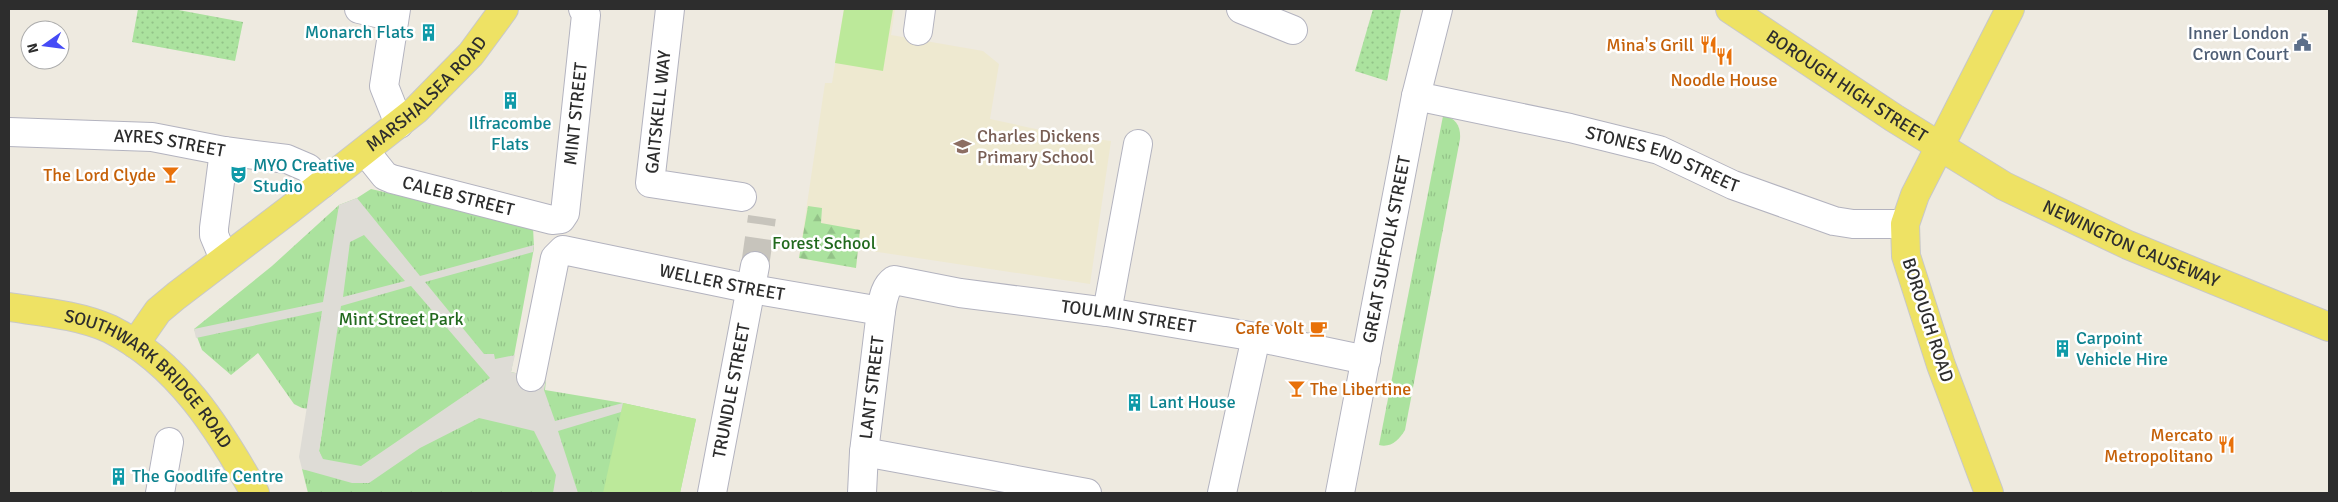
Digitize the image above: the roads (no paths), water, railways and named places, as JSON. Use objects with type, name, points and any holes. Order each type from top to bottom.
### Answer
[{"type":"main road","name":"MARSHALSEA ROAD","points":[[135,344],[158,311],[398,124],[471,54],[504,9]]},
{"type":"main road","name":"BOROUGH HIGH STREET","points":[[1730,9],[1939,147]]},
{"type":"main road","name":"BOROUGH ROAD","points":[[1989,493],[1912,276],[1906,256],[1905,224],[1915,195],[2010,9]]},
{"type":"main road","name":"NEWINGTON CAUSEWAY","points":[[1939,147],[2004,186],[2071,219],[2180,267],[2329,327]]},
{"type":"main road","name":"SOUTHWARK BRIDGE ROAD","points":[[9,307],[80,319],[109,329],[135,344],[172,374],[195,399],[223,438],[255,493]]},
{"type":"street","points":[[359,9],[395,13],[384,86],[398,124]]},
{"type":"street","name":"MINT STREET","points":[[561,219],[565,213],[586,15],[583,9]]},
{"type":"street","name":"GAITSKELL WAY","points":[[670,9],[650,183],[742,197]]},
{"type":"street","points":[[1241,9],[1293,30]]},
{"type":"street","name":"GREAT SUFFOLK STREET","points":[[1340,493],[1416,96],[1438,9]]},
{"type":"street","name":"STONES END STREET","points":[[1416,96],[1570,128],[1659,150],[1733,185],[1834,222],[1905,224]]},
{"type":"street","name":"AYRES STREET","points":[[9,132],[152,137],[224,151],[287,159],[308,168],[322,184]]},
{"type":"street","points":[[1107,312],[1138,144]]},
{"type":"street","points":[[224,151],[214,235],[224,259]]},
{"type":"street","name":"CALEB STREET","points":[[365,151],[385,176],[392,179],[552,220],[561,219]]},
{"type":"street","name":"WELLER STREET","points":[[531,377],[555,258],[563,250],[753,278],[881,311]]},
{"type":"street","name":"TRUNDLE STREET","points":[[712,493],[753,278]]},
{"type":"street","name":"TOULMIN STREET","points":[[890,283],[894,280],[960,293],[1107,312],[1256,336],[1366,360]]},
{"type":"street","name":"LANT STREET","points":[[862,493],[864,452],[881,311],[884,294],[890,283]]},
{"type":"street","points":[[1222,493],[1256,336]]},
{"type":"street","points":[[160,493],[169,442]]},
{"type":"street","points":[[864,452],[1088,493]]},
{"type":"tunnel","points":[[755,266],[762,217]]},
{"type":"place","name":"Monarch Flats","points":[[428,32]]},
{"type":"place","name":"Inner London Crown Court","points":[[2303,43]]},
{"type":"place","name":"Mina's Grill","points":[[1708,45]]},
{"type":"place","name":"Noodle House","points":[[1724,57]]},
{"type":"place","name":"Ilfracombe Flats","points":[[510,100]]},
{"type":"place","name":"Charles Dickens Primary School","points":[[963,146]]},
{"type":"place","name":"The Lord Clyde","points":[[170,175]]},
{"type":"place","name":"MYO Creative Studio","points":[[239,175]]},
{"type":"place","name":"Cafe Volt","points":[[1318,328]]},
{"type":"place","name":"Carpoint Vehicle Hire","points":[[2062,348]]},
{"type":"place","name":"The Libertine","points":[[1296,389]]},
{"type":"place","name":"Lant House","points":[[1135,402]]},
{"type":"place","name":"Mercato Metropolitano","points":[[2227,445]]},
{"type":"place","name":"The Goodlife Centre","points":[[118,476]]},
{"type":"park label","name":"Forest School","points":[[824,243]]},
{"type":"park label","name":"Mint Street Park","points":[[401,319]]}]
